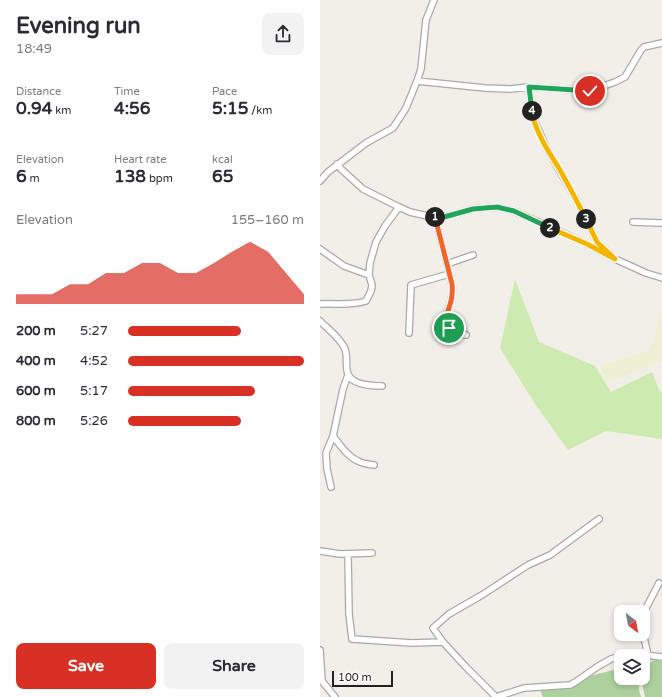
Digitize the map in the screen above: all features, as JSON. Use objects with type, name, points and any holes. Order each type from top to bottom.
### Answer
[{"type":"street","points":[[320,181],[337,164],[366,143],[393,128],[406,108],[421,70],[426,20],[434,0]]},
{"type":"street","points":[[417,81],[484,88],[510,89],[529,87],[590,91],[616,82],[625,77],[644,47],[662,43]]},
{"type":"street","points":[[529,87],[533,118],[547,149],[576,199],[597,242],[615,259]]},
{"type":"street","points":[[337,164],[363,189],[410,212],[432,217],[444,217],[473,209],[497,207],[514,211],[587,244],[615,259],[646,273],[662,278]]},
{"type":"street","points":[[320,173],[327,173]]},
{"type":"street","points":[[320,304],[348,305],[366,301],[371,291],[372,285],[369,275],[370,263],[376,242],[385,226],[399,207]]},
{"type":"street","points":[[434,217],[453,292],[442,328],[455,327],[458,333],[466,335]]},
{"type":"street","points":[[633,222],[662,223]]},
{"type":"street","points":[[320,249],[344,266],[369,275]]},
{"type":"street","points":[[447,264],[473,255]]},
{"type":"street","points":[[409,333],[411,285],[449,274]]},
{"type":"street","points":[[320,321],[341,342],[346,350],[348,375],[342,389],[332,436],[326,453],[327,469],[331,486]]},
{"type":"street","points":[[348,375],[357,382],[368,386],[382,386]]},
{"type":"street","points":[[332,436],[349,455],[356,460],[374,465]]},
{"type":"street","points":[[599,519],[550,554],[528,564],[482,595],[450,614],[433,628],[443,642],[496,697],[524,688],[570,685],[597,667],[614,658]]},
{"type":"street","points":[[320,551],[340,554],[372,553]]},
{"type":"street","points":[[348,554],[352,639],[412,643],[443,642]]},
{"type":"street","points":[[648,605],[659,583]]},
{"type":"street","points":[[320,650],[322,681],[335,697]]},
{"type":"street","points":[[650,655],[662,657]]},
{"type":"green space","points":[[515,279],[539,342],[595,366],[611,392],[652,372],[660,392],[662,391],[662,439],[606,431],[568,450],[535,404],[500,348]]},
{"type":"green space","points":[[662,317],[662,361],[607,383],[600,366],[650,350],[660,318]]},
{"type":"green space","points":[[657,659],[662,660],[662,697],[645,697],[642,685],[650,685],[650,662]]},
{"type":"green space","points":[[614,670],[614,685],[639,685],[641,697],[543,697],[540,689]]},
{"type":"route","points":[[449,328],[442,327],[451,301],[453,292],[452,284],[434,217],[444,217],[473,209],[497,207],[514,211],[587,244],[615,259],[597,242],[576,199],[547,149],[533,118],[529,87],[590,91]]}]
